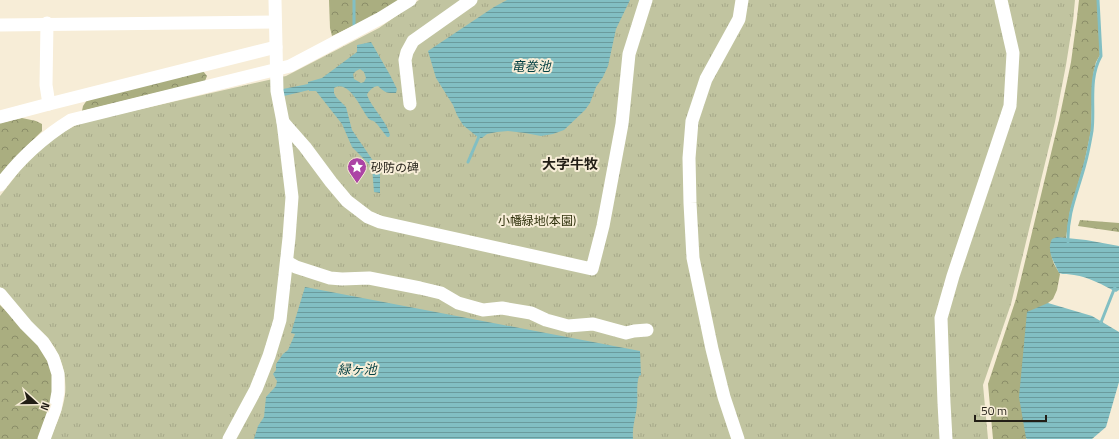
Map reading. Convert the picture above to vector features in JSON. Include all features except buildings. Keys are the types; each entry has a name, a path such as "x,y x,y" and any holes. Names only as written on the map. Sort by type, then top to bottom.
{"street":[{"path":"229,439 256,389 269,356 280,320 287,262 292,197 283,122 277,91 275,0"},
{"path":"0,186 13,168 37,144 53,131 71,120 290,66 374,22 410,0"},
{"path":"410,104 405,60 407,52 413,41 471,0"},
{"path":"283,122 305,147 347,201 368,217 380,222 592,269 603,226 622,124 629,54 646,0"},
{"path":"738,439 724,397 712,349 693,258 689,158 692,121 703,86 739,18 742,0"},
{"path":"946,439 941,318 953,276 1010,106 1013,53 1001,0"},
{"path":"0,25 275,22"},
{"path":"47,24 46,85 50,104"},
{"path":"0,117 276,47"},
{"path":"287,262 296,268 330,278 369,278 441,293 458,303 483,310 502,308 531,313 546,320 568,326 593,324 626,333 647,330"},
{"path":"0,294 26,325 43,342 53,358 58,374 58,392 55,408 44,439"}],"green space":[{"path":"329,0 399,0 372,17 332,36 330,28"},
{"name":"小幡緑地(本園)","path":"419,0 1075,0 1066,65 1055,122 1011,304 983,385 988,439 50,439 61,412 65,395 65,379 62,364 56,349 46,336 30,321 0,287 0,196 25,164 54,137 80,123 286,76 379,28"},
{"path":"1079,0 1097,0 1100,55 1096,62 1093,75 1091,131 1084,164 1070,211 1066,238 1057,237 1051,254 1054,264 1060,274 1057,290 1053,299 1048,303 1027,439 993,439 988,384 1016,299 1059,120 1071,62"},
{"path":"203,71 207,76 205,81 82,111 87,100"},
{"path":"22,118 42,124 42,131 18,155 0,177 0,123"},
{"path":"1080,220 1119,223 1119,232 1078,226"},
{"path":"0,305 38,343 52,369 53,396 38,439 0,439"}],"water":[{"name":"竜巻池","path":"507,0 630,0 616,29 608,66 596,87 590,103 585,110 564,130 541,136 508,131 497,132 487,134 482,138 479,138 463,125 453,105 436,78 428,51"},
{"path":"371,42 397,89 396,93 388,93 376,86 370,90 367,95 388,130 390,135 387,137 375,122 369,119 350,91 340,86 334,88 336,97 346,107 352,130 380,171 380,193 374,192 372,167 352,147 342,124 316,91 309,90 284,96 283,89 308,84 308,82 322,78 357,52 357,45","holes":["360,69 364,72 366,78 364,82 361,83 354,79 353,74 356,71"]},
{"path":"1057,237 1119,246 1119,290 1116,292 1085,278 1059,273 1050,252 1050,243 1052,239"},
{"name":"緑ヶ池","path":"305,287 640,351 641,375 639,376 638,383 633,439 254,439 258,426 264,417 266,397 276,386 277,381 273,374 276,370 276,364 288,350 295,334 291,333"},
{"path":"1048,303 1092,316 1119,332 1119,382 1106,427 1092,439 1026,438 1019,397 1027,312"}],"waterway":[{"path":"354,0 354,25"},
{"path":"1068,242 1069,221 1086,160 1092,131 1093,83 1097,65 1101,56 1098,0"},
{"path":"468,162 480,134"},
{"path":"1100,325 1115,287"}],"place":[{"name":"砂防の碑","path":"357,184"}],"district":[{"name":"大字牛牧","path":"570,163"}]}
